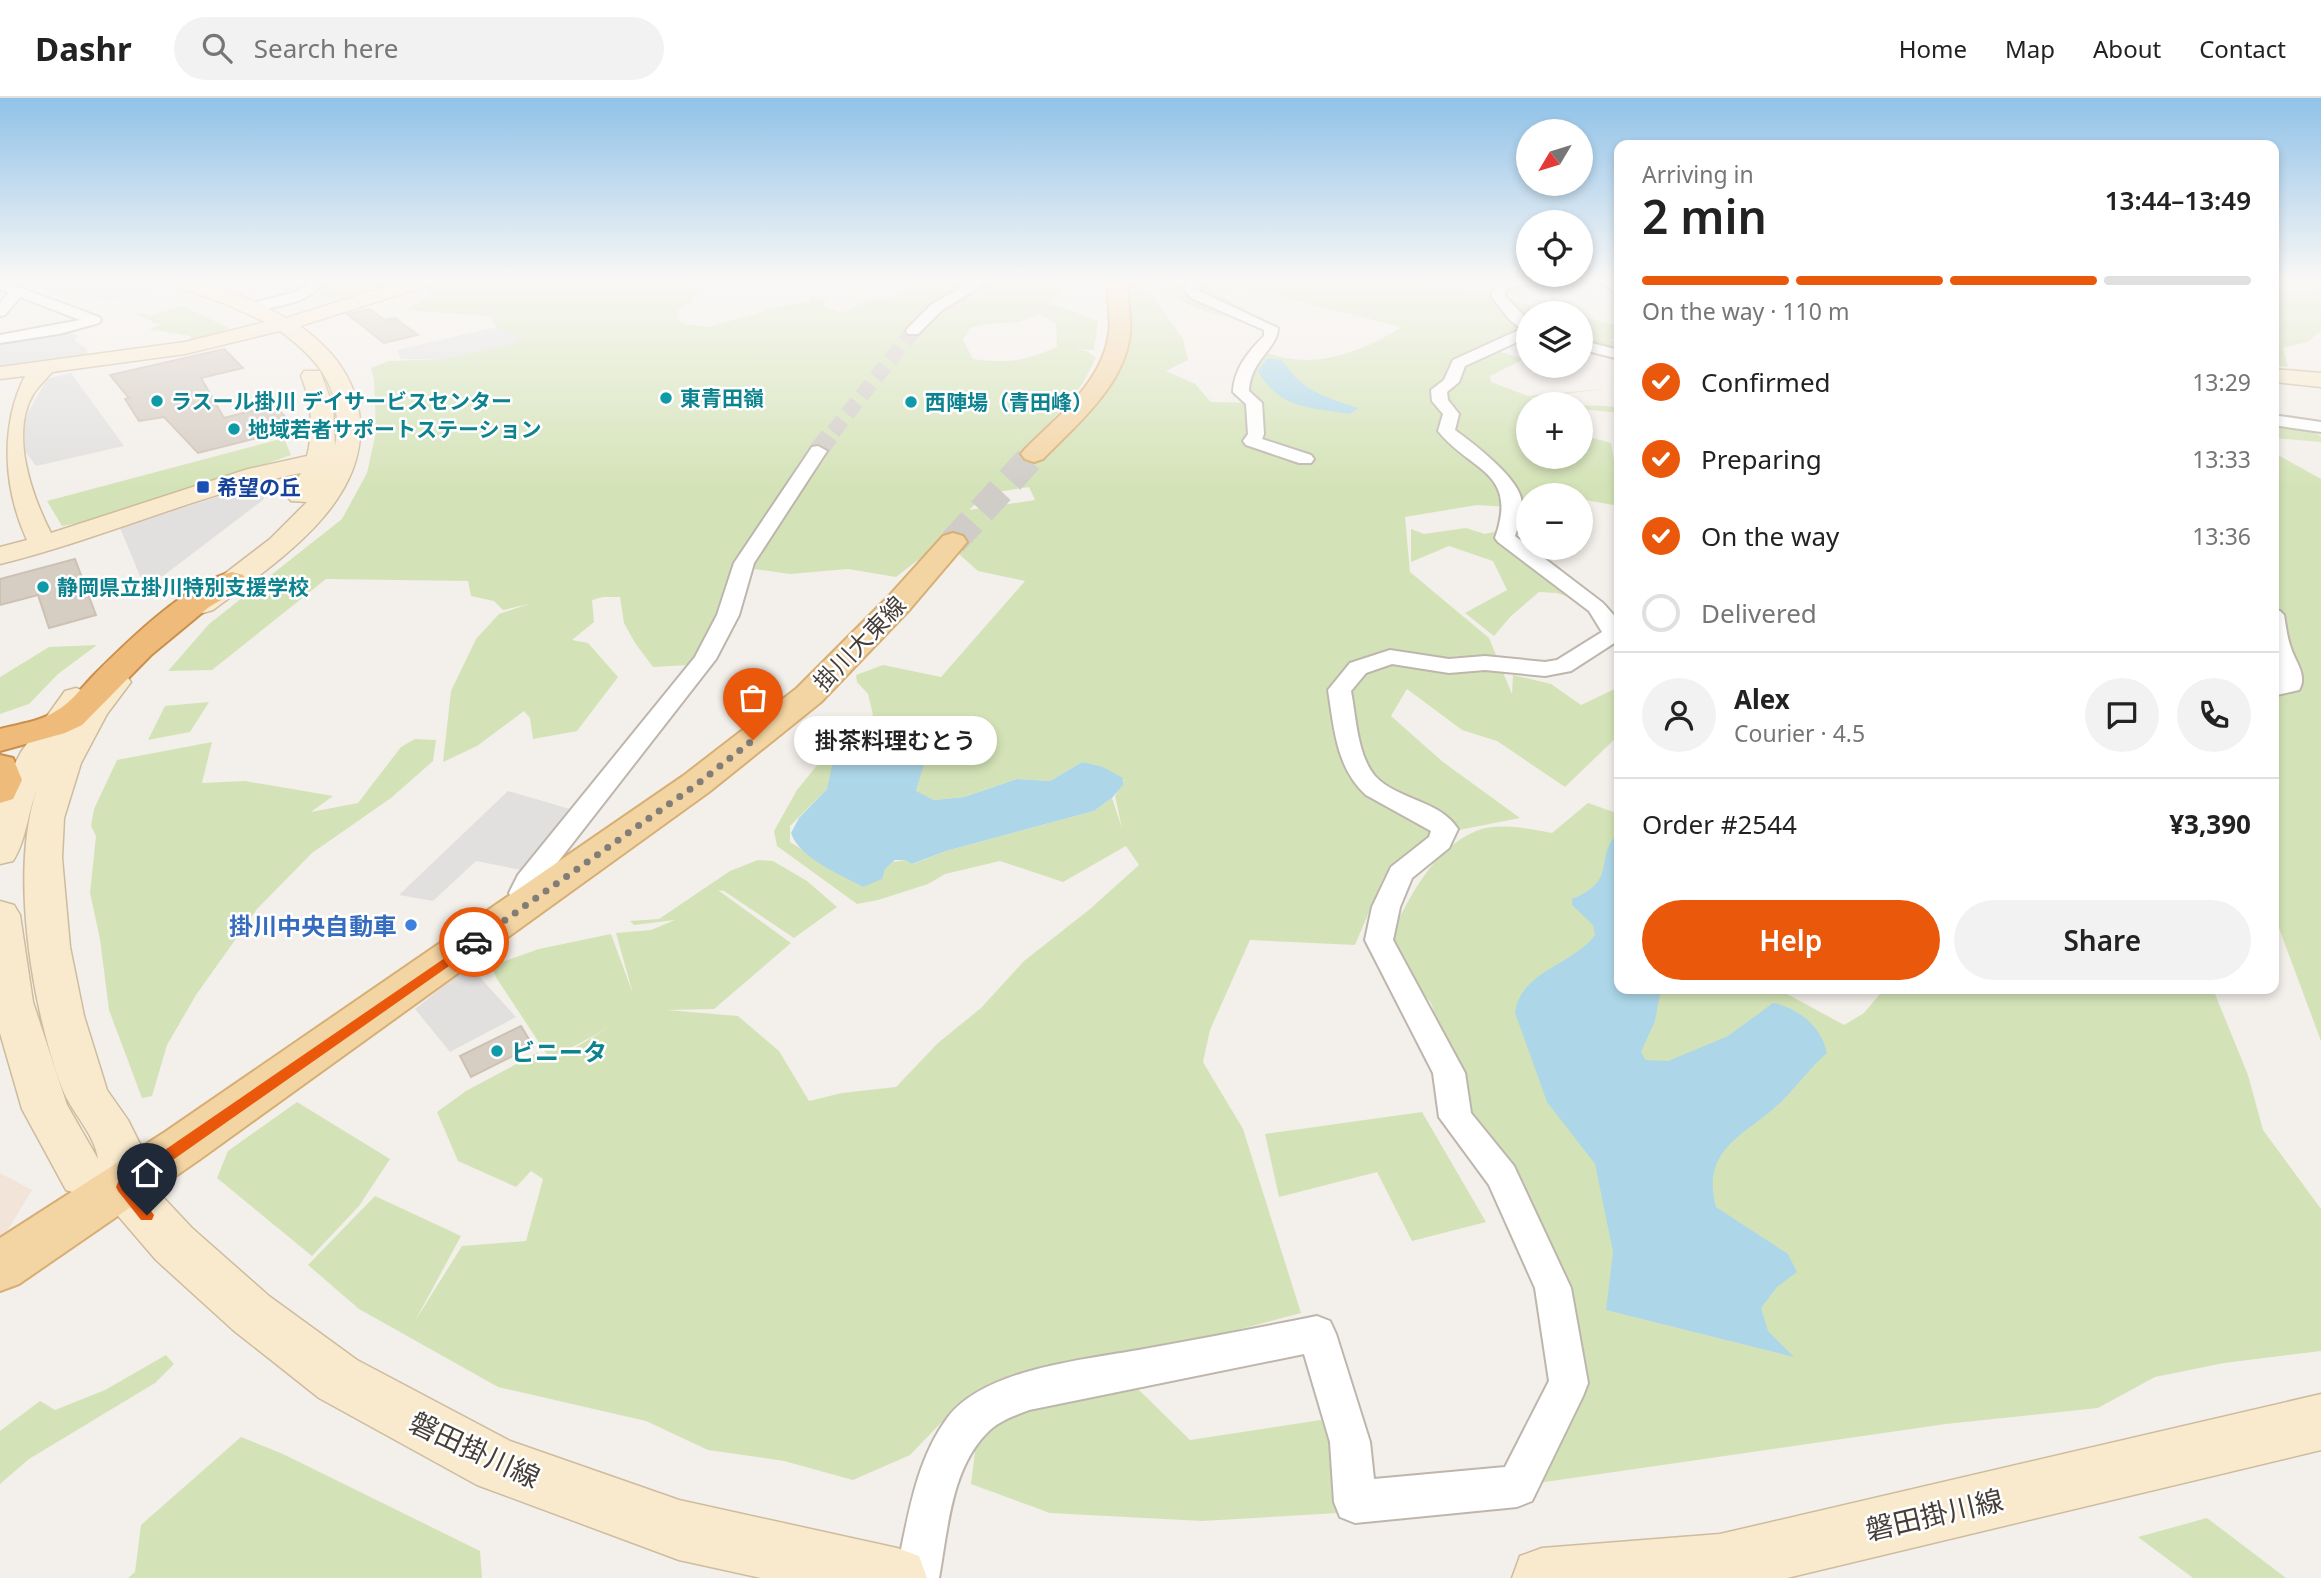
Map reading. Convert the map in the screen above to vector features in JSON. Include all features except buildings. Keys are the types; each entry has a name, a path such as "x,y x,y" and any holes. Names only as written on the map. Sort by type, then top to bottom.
{"highway":[{"path":"63,735 81,709 140,648 198,601 232,581"},
{"path":"0,723 42,708 91,679"},
{"path":"0,731 63,735"},
{"path":"0,740 63,735"},
{"path":"0,766 4,780 0,791"}],"main road":[{"path":"1034,454 1084,401 1114,359 1116,348"},
{"name":"掛川大東線","path":"0,1267 123,1187 452,959 696,785 809,695 899,603 953,542"}],"street":[{"path":"0,373 181,348"},
{"path":"232,581 300,526 320,504 330,465 325,410 319,391 292,348"},
{"path":"0,915 12,1002 45,1109 83,1176 123,1187 121,1151 86,1094 64,1023 49,954 44,833 55,788 63,735 91,679 139,634 268,532 302,492 330,465 349,434 345,397 332,368 315,348"},
{"path":"1259,348 1241,386 1241,393 1254,403 1256,434 1252,441 1306,458"},
{"path":"917,1578 935,1496 961,1434 989,1407 1029,1391 1317,1334 1350,1442 1355,1502 1517,1486 1569,1383 1553,1288 1502,1175 1455,1117 1449,1073 1379,940 1385,907 1401,873 1440,842 1445,829 1429,815 1373,788 1354,762 1339,690 1358,668 1390,657 1450,666 1485,663 1545,669 1563,666 1613,634 1610,624 1595,607 1505,538 1512,517 1512,496 1485,461 1446,431 1451,414 1440,401 1439,390 1451,382 1458,363 1489,348"},
{"path":"1594,348 1614,354"},
{"path":"43,544 9,474 5,451 8,431 21,396 45,367"},
{"path":"2279,376 2321,380"},
{"path":"2279,421 2321,427"},
{"path":"530,901 523,893 528,882 705,659 728,615 744,563 818,451"},
{"path":"0,556 264,472 330,465"},
{"path":"2279,643 2290,671 2291,685 2279,688"},
{"path":"0,852 8,812 26,772 63,735"},
{"name":"磐田掛川線","path":"123,1187 174,1244 251,1313 338,1379 497,1465 679,1530 897,1578"},
{"name":"磐田掛川線","path":"1542,1578 1720,1564 2321,1422"}],"shaded area":[{"path":"0,348 87,349 88,356 0,366"},
{"path":"494,348 445,359 401,359 397,350"},
{"path":"71,373 124,446 36,466 17,440 47,379"},
{"path":"272,479 263,500 163,576 143,583 120,528"},
{"path":"508,791 577,811 531,872 476,861 433,901 399,895"},
{"path":"465,969 477,974 516,1017 450,1052 415,1009"},
{"path":"0,1173 32,1190 7,1231 0,1236"}],"green space":[{"path":"479,348 967,348 973,359 1007,361 1054,348 1094,348 1073,349 1087,351 1096,358 1083,383 1025,452 1092,401 1112,348 1185,348 1188,360 1166,371 1195,384 1211,402 1253,403 1241,392 1265,348 1269,348 1268,353 1303,360 1338,356 1362,348 1502,348 1498,351 1516,357 1516,363 1490,376 1491,382 1517,392 1516,469 1593,469 1593,438 1611,443 1614,461 1614,505 1593,501 1593,483 1516,483 1516,502 1496,488 1509,507 1477,505 1405,517 1410,572 1489,638 1512,694 1513,675 1551,684 1581,705 1614,689 1614,740 1565,787 1497,741 1462,730 1407,689 1391,716 1443,762 1520,818 1428,836 1383,879 1355,945 1250,940 1210,1030 1203,1062 1243,1129 1301,1313 959,1404 910,1455 853,1480 784,1461 708,1450 646,1421 498,1387 359,1309 308,1265 375,1196 461,1236 415,1321 462,1246 526,1241 543,1179 531,1171 516,1187 458,1161 437,1112 466,1091 537,1053 551,1062 608,1028 550,1059 491,966 539,949 611,934 633,994 616,933 651,930 675,920 634,925 630,921 659,919 730,871 758,860 773,861 807,881 837,907 794,938 724,891 718,890 791,943 714,1009 667,1010 738,1016 779,1051 809,1101 842,1093 896,1087 938,1043 981,1008 1024,961 1090,909 1139,865 1126,846 1063,882 1000,861 945,874 928,884 857,904 777,846 774,831 797,790 836,742 873,715 868,694 857,682 856,675 883,665 941,677 1025,581 978,571 959,554 961,543 931,550 896,577 848,569 790,574 754,569 689,665 653,667 624,623 620,597 592,600 594,622 572,640 588,643 618,677 577,731 533,739 530,718 524,711 477,746 443,762 451,691 476,639 499,614 529,604 503,610 494,601 471,596 468,581 326,579 212,670 168,671 209,624 342,519 367,473 376,432 374,379 371,368 389,361 445,359","holes":["1029,487 1035,500 969,510 986,494","895,722 928,735 916,792 934,800 964,797 1017,779 1050,781 1082,762 1124,780 1115,796 1122,828 1112,798 1094,811 946,851 913,864 905,860 893,862 863,887 790,842 790,826 827,789 854,744 890,728"]},
{"path":"1593,348 1593,348 1614,348 1614,354"},
{"path":"2279,348 2283,348 2288,367 2279,366"},
{"path":"1593,406 1614,407 1614,412 1593,410"},
{"path":"2279,424 2307,429 2321,436 2321,442 2279,438"},
{"path":"284,438 291,455 116,516 62,526 47,501"},
{"path":"2279,456 2321,479 2321,1041 2279,928 2279,687 2289,686 2279,638"},
{"path":"1466,528 1485,534 1498,531 1516,546 1516,560 1533,560 1583,602 1557,593 1539,592 1511,616 1494,636 1465,613 1507,590 1493,561 1449,546 1411,562 1411,529 1424,534"},
{"path":"97,645 58,674 29,704 0,714 0,677 49,647"},
{"path":"209,702 190,732 148,740 165,706"},
{"path":"415,739 436,740 433,761 391,798 312,853 257,909 196,995 167,1045 152,1096 142,1098 109,1010 100,939 90,893 96,836 91,826 94,809 117,760 212,742 202,783 245,781 333,796 311,812 358,803 401,747"},
{"path":"1588,803 1614,812 1614,994 1787,994 1844,1025 1864,1013 1880,994 2215,994 2248,1075 2263,1130 2321,1209 2321,1351 2224,1363 2155,1377 2098,1408 1946,1424 1517,1486 1581,1381 1471,1119 1431,1003 1398,963 1391,935 1424,875 1447,849 1461,839 1476,831 1494,827 1552,833"},
{"path":"297,1102 390,1159 359,1206 312,1256 217,1178 228,1151"},
{"path":"1422,1112 1486,1222 1412,1241 1377,1172 1279,1197 1265,1134"},
{"path":"166,1355 174,1364 155,1383 29,1459 0,1484 0,1431 40,1401 55,1410 105,1390"},
{"path":"1137,1388 1190,1440 1327,1419 1338,1444 1338,1513 1202,1521 1050,1513 971,1484 976,1444 1010,1416 1100,1389"},
{"path":"241,1437 283,1454 480,1551 482,1578 128,1578 135,1572 141,1525"},
{"path":"2207,1518 2286,1578 2193,1578 2138,1537"}],"water":[{"path":"1267,359 1279,360 1285,364 1297,379 1318,393 1358,408 1350,414 1309,408 1286,400 1266,384 1258,371"},
{"path":"896,723 928,735 931,741 916,791 934,800 964,797 1017,779 1050,781 1082,762 1103,767 1123,778 1123,785 1112,798 1094,811 946,851 912,864 905,860 895,860 885,869 882,879 863,887 812,858 803,851 791,833 799,818 827,789 833,761 854,744"},
{"path":"1614,838 1614,994 1660,994 1655,1021 1641,1052 1646,1060 1668,1061 1728,1036 1773,1003 1808,1020 1824,1043 1827,1053 1782,1101 1730,1144 1715,1170 1713,1187 1716,1207 1788,1254 1797,1272 1777,1287 1761,1308 1768,1331 1794,1357 1606,1310 1613,1252 1595,1164 1547,1102 1515,1013 1519,999 1527,987 1574,954 1595,935 1593,925 1572,905 1572,899 1596,884"}],"tunnel":[{"path":"833,432 899,348"},
{"path":"818,451 834,430"},
{"path":"953,542 1034,454"}],"way so far":[{"path":"474,942 696,785 753,740"}],"place":[{"name":"東青田嶺","path":"666,398"},
{"name":"ラスール掛川 デイサービスセンター","path":"157,401"},
{"name":"西陣場（青田峰）","path":"911,402"},
{"name":"地域若者サポートステーション","path":"234,429"},
{"name":"希望の丘","path":"203,487"},
{"name":"静岡県立掛川特別支援学校","path":"43,587"},
{"name":"掛茶料理むとう","path":"753,740"},
{"name":"掛川中央自動車","path":"411,925"},
{"name":"ビニータ","path":"497,1051"}],"route":[{"path":"147,1215 123,1187 474,942"}]}
